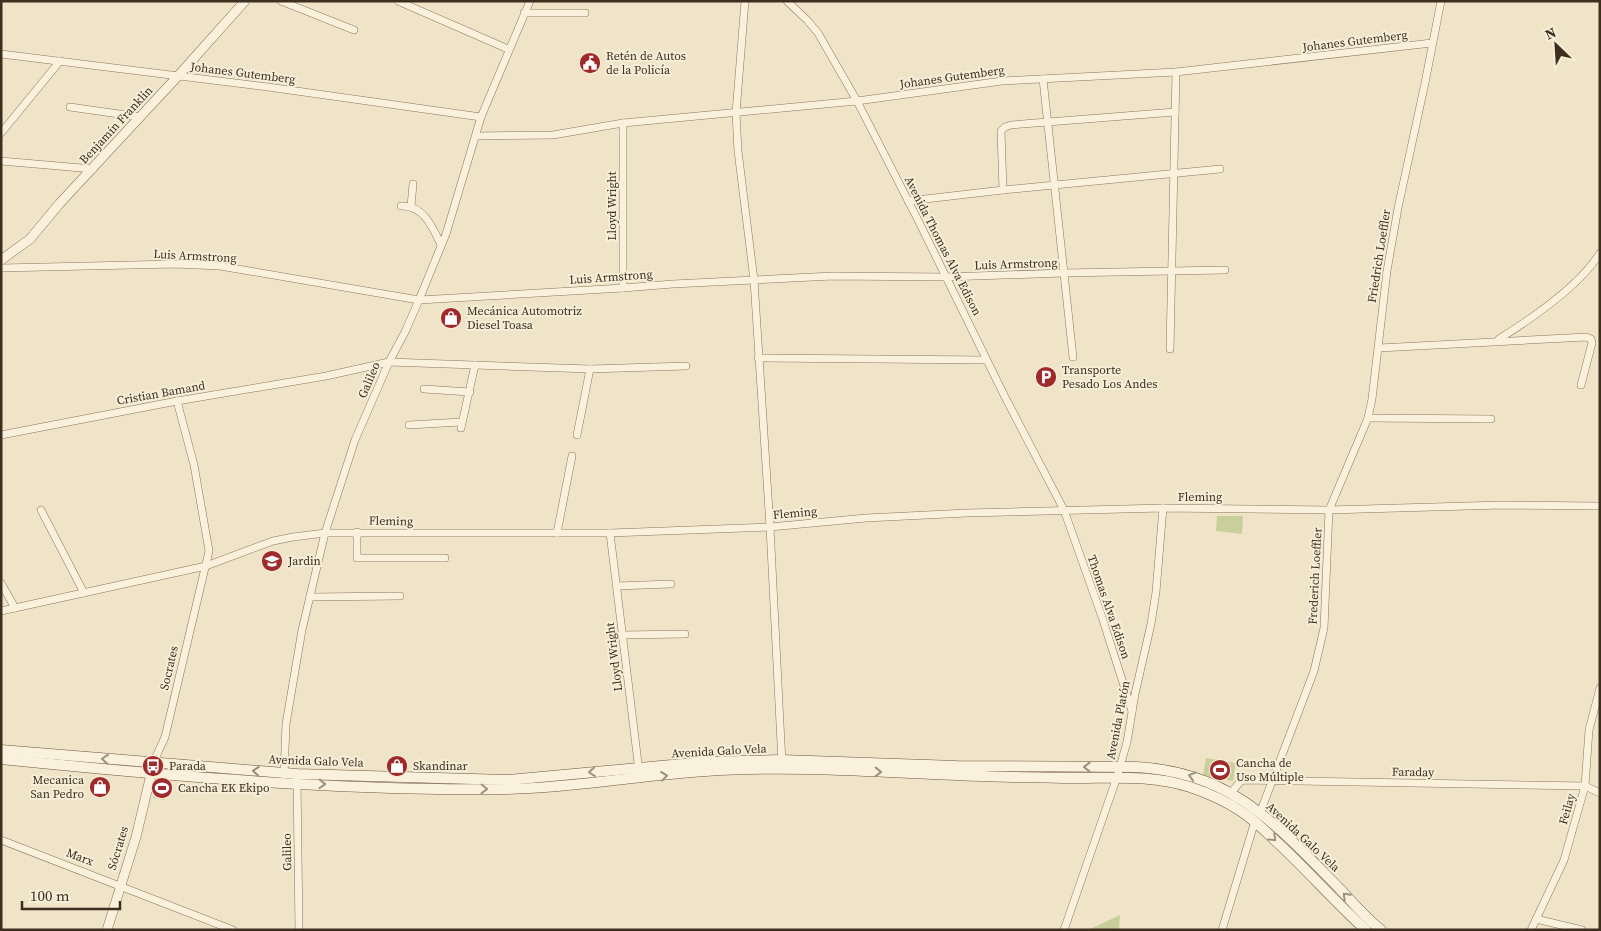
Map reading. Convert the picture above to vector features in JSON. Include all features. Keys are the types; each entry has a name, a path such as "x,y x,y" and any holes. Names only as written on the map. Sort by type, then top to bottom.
{"main road":[{"name":"Avenida Galo Vela","path":"1,750 152,768"},
{"name":"Avenida Galo Vela","path":"1,759 152,768 400,787 508,784 577,785 704,762 956,771 1119,772 1150,768 1179,772 1212,782 1231,793 1258,817 1360,928"},
{"name":"Avenida Galo Vela","path":"1119,772 1190,787 1258,817 1280,830 1381,930"},
{"name":"Avenida Galo Vela","path":"296,779 400,776 508,784"},
{"path":"400,776 400,787"}],"street":[{"name":"Benjamín Franklin","path":"1,260 30,239 60,203 140,118 245,1"},
{"path":"280,1 354,30"},
{"path":"398,1 508,49"},
{"name":"Galileo","path":"284,778 286,724 302,630 325,533 355,440 389,362 405,332 441,245 481,117 508,49 530,1"},
{"path":"745,1 736,113 738,151 754,280 770,527 782,764"},
{"name":"Avenida Thomas Alva Edison","path":"787,1 818,33 857,102 986,360 1064,510"},
{"name":"Friedrich Loeffler","path":"1329,510 1368,418 1372,400 1387,271 1440,1"},
{"path":"524,13 585,13"},
{"name":"Johanes Gutemberg","path":"476,136 554,135 623,123 857,102 1002,81 1176,72 1432,43"},
{"name":"Johanes Gutemberg","path":"1,54 268,87 481,117"},
{"path":"1,133 60,62"},
{"path":"1170,349 1176,72"},
{"path":"1044,79 1073,357"},
{"path":"70,107 140,118"},
{"path":"1003,190 1001,131 1005,127 1175,112"},
{"name":"Lloyd Wright","path":"623,123 623,288"},
{"path":"1,161 93,169"},
{"path":"908,201 1003,190 1220,170"},
{"path":"411,206 413,184"},
{"path":"401,206 411,206 420,211 430,222 441,245"},
{"path":"1496,341 1536,314 1569,288 1592,265 1600,253"},
{"name":"Luis Armstrong","path":"1,268 175,264 220,266 419,300 833,276 946,277 1225,270"},
{"path":"1592,265 1600,265"},
{"path":"1379,348 1589,337 1592,343 1581,385"},
{"path":"758,358 986,360"},
{"name":"Cristian Bamand","path":"1,436 177,401 326,376 389,362 590,369 686,366"},
{"path":"409,425 461,426 475,365"},
{"path":"577,435 590,369"},
{"path":"424,389 470,392"},
{"name":"Socrates","path":"152,768 165,737 209,552 194,464 177,401"},
{"path":"1368,418 1490,418"},
{"path":"557,533 572,456"},
{"name":"Fleming","path":"1,610 206,566 273,541 325,533 610,533 770,527 866,518 1064,510 1163,508 1329,510 1502,505 1600,506"},
{"name":"Avenida Platón","path":"1064,930 1119,772 1127,742 1156,592 1163,508"},
{"path":"41,510 84,593"},
{"name":"Thomas Alva Edison","path":"1064,510 1102,617 1132,711"},
{"name":"Frederich Loeffler","path":"1222,930 1258,817 1314,671 1324,628 1329,510"},
{"path":"357,532 357,558 445,558"},
{"name":"Lloyd Wright","path":"610,533 639,773"},
{"path":"1,583 15,608"},
{"path":"617,586 671,584"},
{"path":"310,597 400,596"},
{"path":"623,635 685,634"},
{"name":"Feilay","path":"1532,930 1564,860 1585,786 1589,730 1600,688"},
{"name":"Sócrates","path":"107,930 136,837 152,768"},
{"name":"Galileo","path":"296,779 299,930"},
{"name":"Faraday","path":"1231,793 1243,780 1585,786 1600,793"},
{"name":"Marx","path":"1,840 233,930"},
{"path":"1360,928 1362,912"},
{"path":"1536,919 1582,930"}],"green space":[{"path":"1217,516 1243,516 1242,534 1216,531"},
{"name":"Cancha de Uso Múltiple","path":"1206,758 1236,763 1233,781 1203,776"},
{"name":"Cancha EK Ekipo","path":"158,776 171,779 165,800 153,798"},
{"path":"1120,915 1119,930 1088,930"}],"place":[{"name":"Retén de Autos de la Policía","path":"590,63"},
{"name":"Mecánica Automotriz Diesel Toasa","path":"451,318"},
{"name":"Transporte Pesado Los Andes","path":"1046,377"},
{"name":"Jardin","path":"272,561"},
{"name":"Parada","path":"153,766"},
{"name":"Skandinar","path":"397,766"},
{"name":"Cancha de Uso Múltiple","path":"1220,770"},
{"name":"Mecanica San Pedro","path":"100,787"},
{"name":"Cancha EK Ekipo","path":"162,788"}]}
